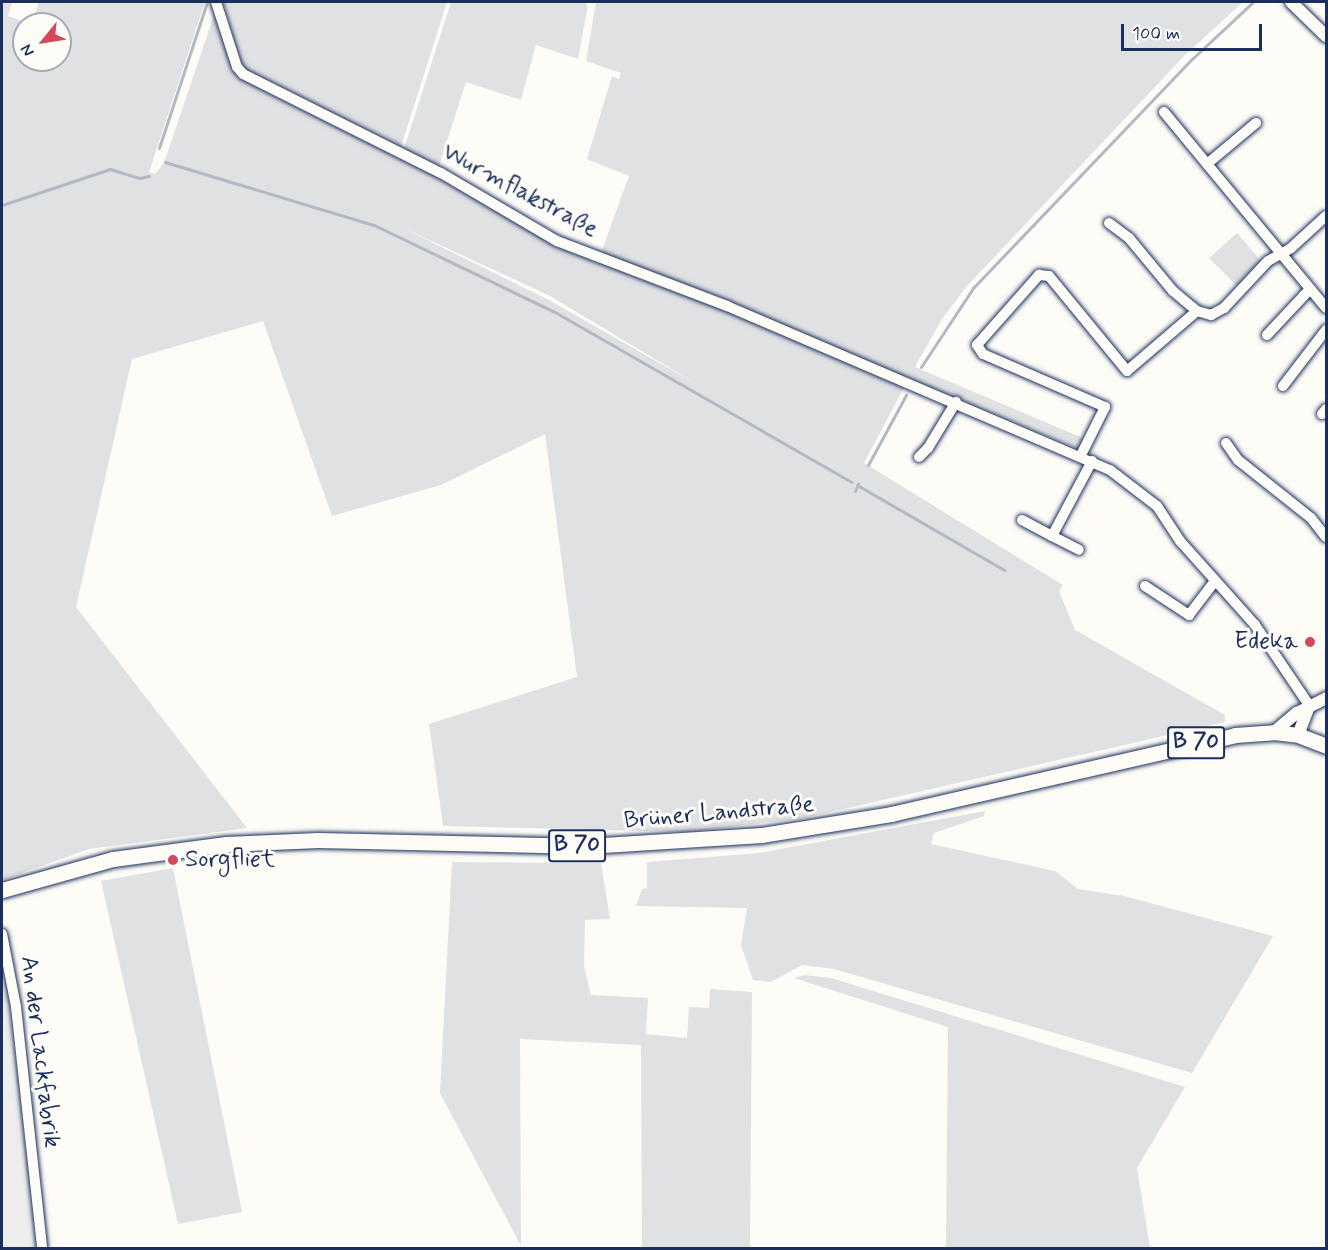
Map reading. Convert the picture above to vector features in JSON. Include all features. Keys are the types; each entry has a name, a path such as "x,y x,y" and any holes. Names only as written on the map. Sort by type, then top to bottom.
{"main road":[{"name":"Brüner Landstraße","path":"2,890 113,859 226,844 318,840 598,846 762,835 891,814 1148,752 1274,732 1298,735 1326,746"}],"street":[{"name":"Wurmflakstraße","path":"216,2 237,67 243,74 441,172 557,241 728,306 1081,455 1148,495 1180,541 1255,624 1310,705"},
{"path":"1291,2 1326,36"},
{"path":"1164,112 1326,308"},
{"path":"1207,164 1256,123"},
{"path":"1109,223 1129,238 1173,291 1197,311 1210,315 1224,308 1268,261 1282,254 1326,216"},
{"path":"1081,455 1105,407 983,354 977,345 1039,275 1049,276 1127,371 1197,311"},
{"path":"1267,335 1310,289"},
{"path":"1283,386 1326,330"},
{"path":"919,457 928,448 956,402"},
{"path":"1226,443 1238,460 1311,518 1326,537"},
{"path":"1052,536 1092,461"},
{"path":"1022,520 1079,550"},
{"path":"1145,586 1189,615 1215,581"},
{"path":"1274,732 1310,705 1326,698"},
{"path":"1298,735 1310,705"},
{"name":"An der Lackfabrik","path":"2,934 16,1007 42,1248"}],"shaded area":[{"path":"2,2 12,2 8,16 12,17 12,72 72,72 72,12 36,12 39,2 205,2 149,172 155,174 164,163 214,15 235,74 448,181 571,253 645,280 601,253 629,176 587,159 612,76 619,79 621,73 586,61 596,2 1243,2 1185,55 967,286 942,319 915,367 1085,439 1078,449 909,378 864,463 1063,585 1059,591 1075,630 1225,715 1225,722 804,818 689,832 443,826 429,724 577,677 545,434 441,485 332,516 263,321 132,359 76,607 247,828 89,849 2,880","holes":["401,227 550,296 698,385 549,300"]},
{"path":"223,2 447,2 401,147 243,68"},
{"path":"451,2 587,2 587,10 578,59 536,45 521,100 466,82 439,166 404,149"},
{"path":"1237,233 1261,261 1237,286 1209,258"},
{"path":"985,811 984,816 934,833 931,844 1055,871 1078,889 1124,896 1273,936 1192,1073 834,969 802,965 771,982 753,980 741,945 747,908 636,906 642,889 647,888 647,862 759,853"},
{"path":"452,862 601,863 610,919 585,920 584,966 591,995 648,998 646,1034 687,1038 689,1007 709,1008 710,989 752,992 750,1248 642,1248 641,1045 520,1039 521,1246 440,1093"},
{"path":"173,868 242,1212 178,1224 101,881"},
{"path":"2,955 6,976 37,1248 2,1248"},
{"path":"805,975 831,978 1185,1087 1137,1168 1150,1248 946,1248 948,1027 794,978"}],"waterway":[{"path":"159,148 207,2"},
{"path":"921,367 973,288 1192,59 1253,2"},
{"path":"165,162 374,225 553,311 851,482"},
{"path":"2,205 110,169 140,178 149,176"},
{"path":"868,465 906,395"},
{"path":"855,491 858,484"},
{"path":"857,485 1004,570"}],"place":[{"name":"Edeka","path":"1310,642"},
{"name":"Sorgfliet","path":"173,860"}]}
